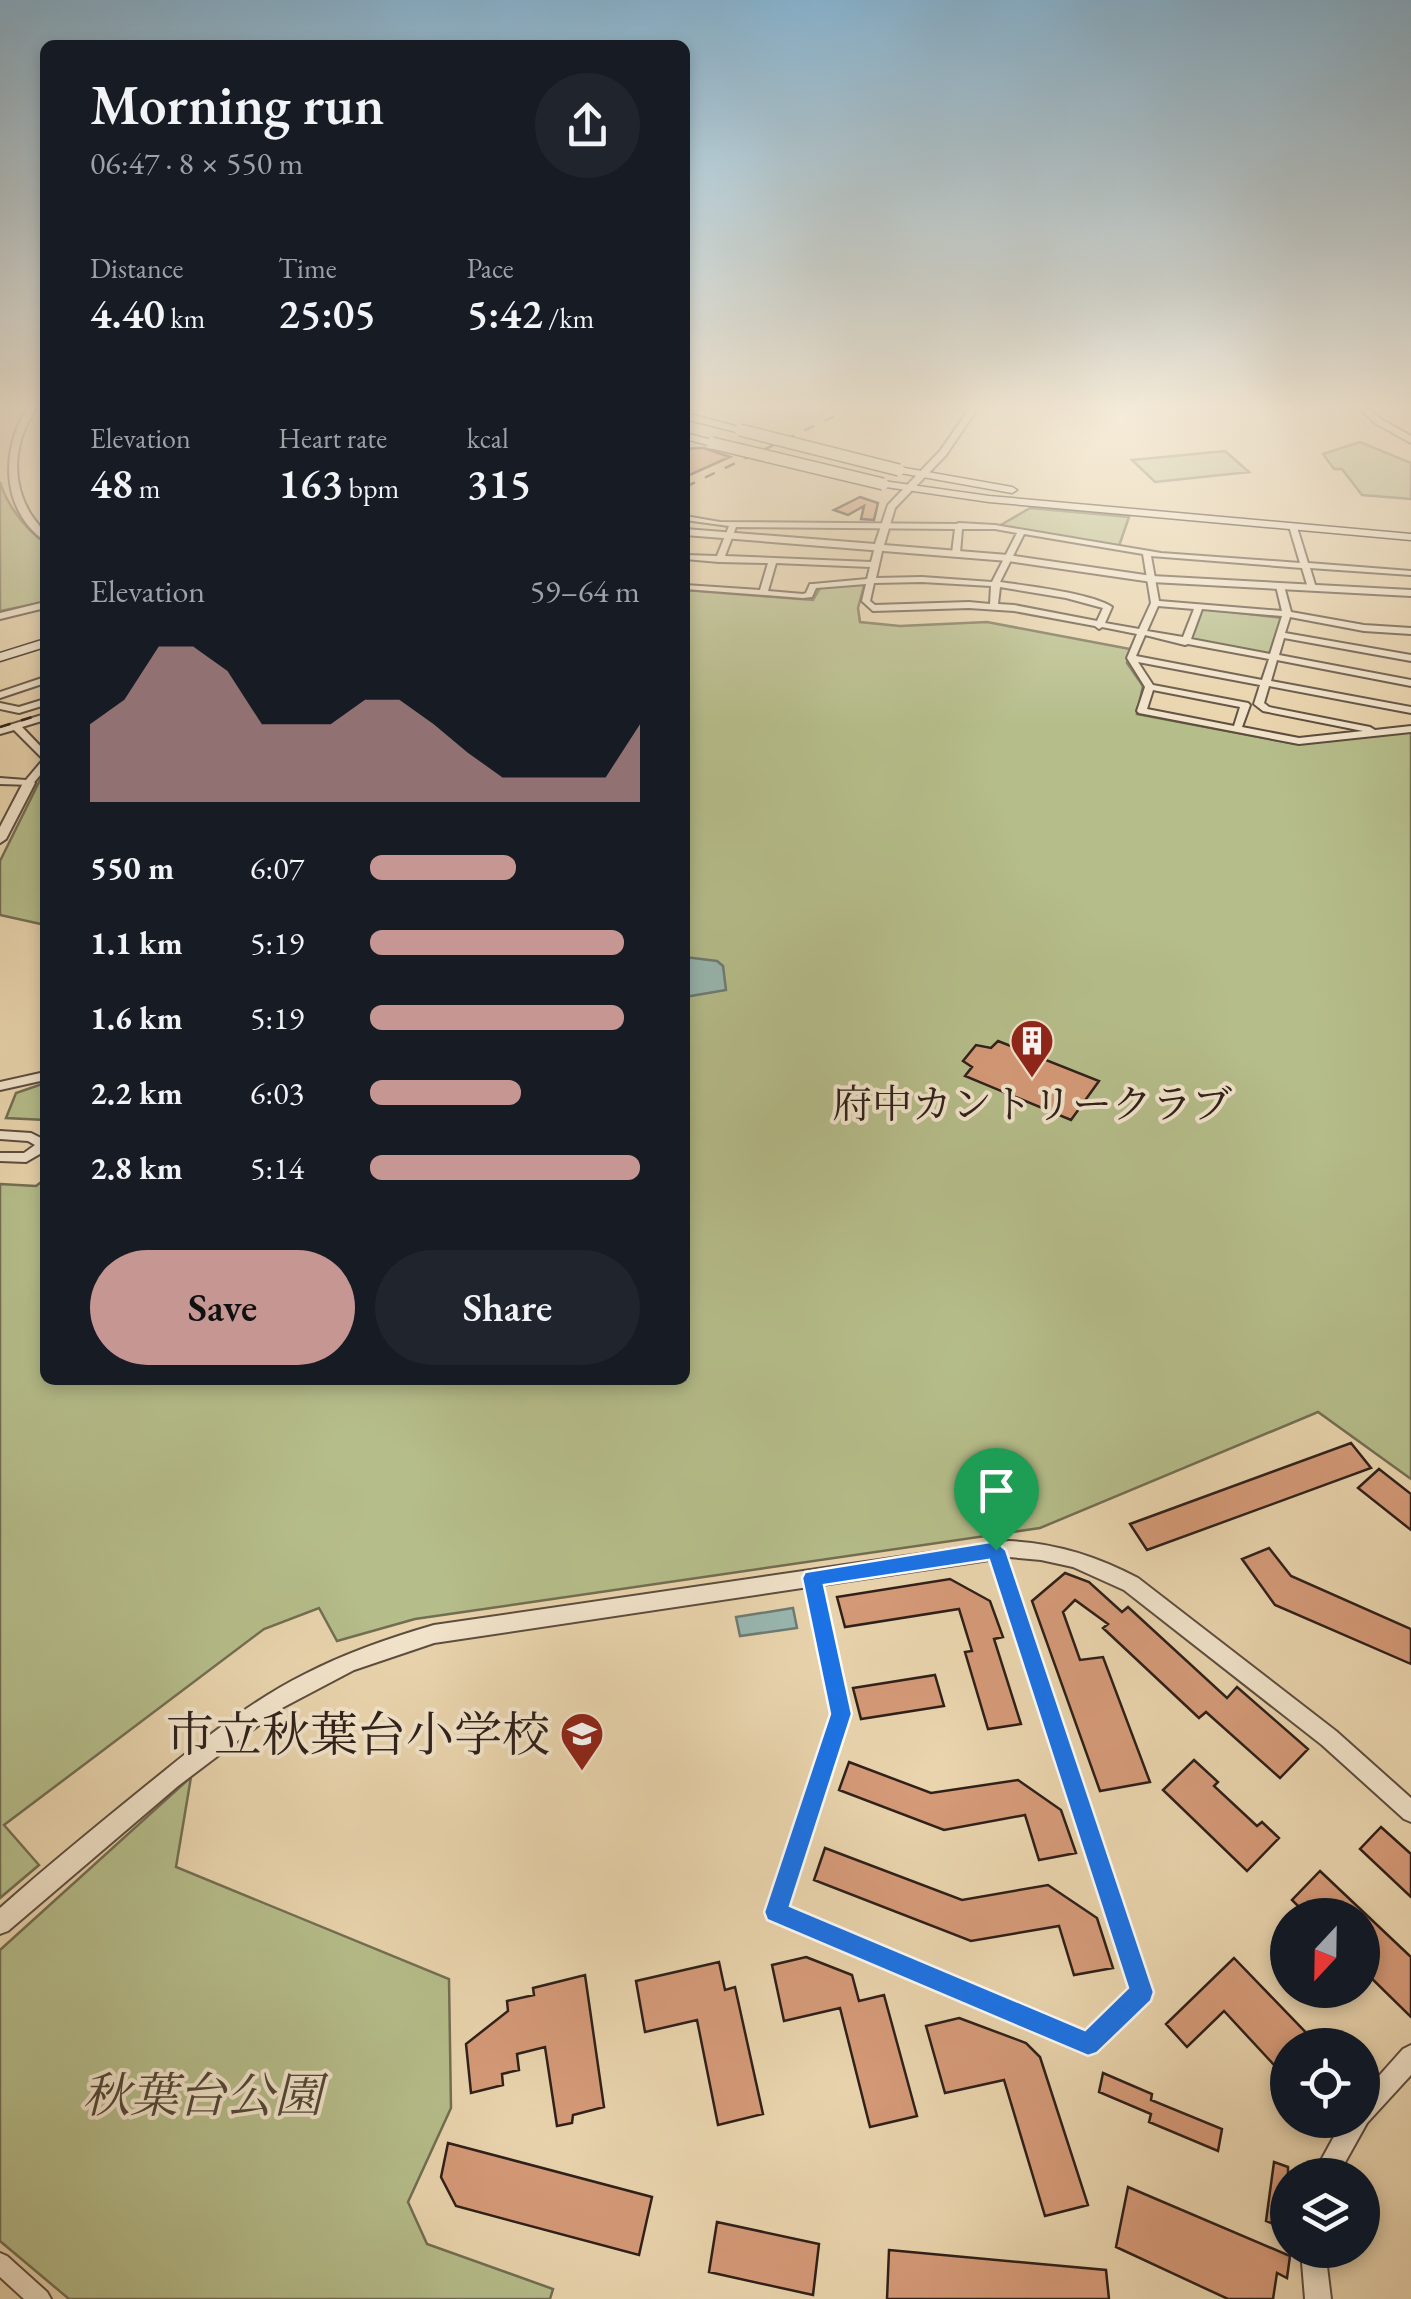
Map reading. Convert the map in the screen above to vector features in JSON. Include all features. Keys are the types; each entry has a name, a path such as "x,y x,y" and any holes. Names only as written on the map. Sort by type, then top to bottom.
{"main road":[{"path":"1134,512 1411,536"},
{"path":"1234,512 1411,528"},
{"path":"0,654 40,642"}],"street":[{"path":"889,512 866,601 873,608 994,606 1411,682"},
{"path":"690,519 731,530 1008,558 1152,579 1411,593"},
{"path":"956,554 959,525"},
{"path":"690,532 994,526 1020,534 1147,553 1411,573"},
{"path":"1293,526 1312,588"},
{"path":"719,560 731,530"},
{"path":"994,606 996,582 1020,534"},
{"path":"1131,658 1156,603 1147,553"},
{"path":"690,557 772,562 828,560 875,565"},
{"path":"763,593 772,562"},
{"path":"690,587 803,596 809,595 813,586 870,579 996,582 1102,604 1108,607 1099,626"},
{"path":"1280,586 1288,614 1258,704 1266,709 1383,732"},
{"path":"1156,603 1288,614 1364,628 1411,631"},
{"path":"1185,642 1199,606"},
{"path":"0,616 40,607"},
{"path":"32,609 40,615"},
{"path":"1280,635 1411,658"},
{"path":"1131,658 1411,710"},
{"path":"1131,658 1150,687 1246,705 1238,730"},
{"path":"0,695 40,682"},
{"path":"1150,687 1142,711 1299,741 1411,729"},
{"path":"0,706 19,710 40,704"},
{"path":"0,731 40,719"},
{"path":"16,726 40,753"},
{"path":"0,839 6,814 40,766"},
{"path":"0,782 28,783"},
{"path":"0,1086 40,1077"},
{"path":"0,1135 31,1137 40,1142"},
{"path":"0,1157 26,1158 40,1147"},
{"path":"812,1578 841,1714 776,1912 1088,2044 1142,1992 996,1550"},
{"path":"0,1923 236,1726 294,1687 352,1659 434,1634 996,1550 1058,1554 1131,1584 1330,1738 1411,1812"},
{"path":"1380,2092 1411,2057"},
{"path":"0,2263 40,2299"},
{"path":"1315,2268 1318,2299"}],"green space":[{"path":"0,512 16,512 40,539 40,603 0,611"},
{"path":"1023,512 1129,517 1119,546 999,526"},
{"name":"府中カントリークラブ","path":"864,586 858,608 860,622 900,626 987,622 1130,649 1127,663 1143,686 1137,714 1296,744 1411,732 1411,1479 1318,1412 1040,1528 415,1619 337,1641 319,1608 264,1629 4,1825 39,1865 0,1898 0,1184 40,1183 40,1385 690,1385 690,590 813,600 820,588"},
{"path":"1202,610 1283,618 1270,655 1190,641"},
{"path":"40,780 40,924 0,915 0,861"},
{"path":"40,1085 40,1120 6,1118 16,1093"},
{"name":"秋葉台公園","path":"191,1777 176,1867 449,1979 451,2108 408,2202 427,2244 553,2289 550,2299 69,2299 0,2241 0,1950"}],"water":[{"path":"690,958 717,961 723,966 726,990 690,996"},
{"path":"793,1608 797,1628 740,1636 736,1617"}],"building":[{"path":"863,512 876,512 874,520 861,519"},
{"name":"府中カントリークラブ","path":"998,1041 1099,1081 1071,1120 965,1076 972,1067 963,1061 976,1045 991,1048"},
{"path":"1351,1443 1371,1468 1147,1550 1130,1524"},
{"path":"1379,1469 1411,1494 1411,1530 1358,1488"},
{"path":"1269,1548 1291,1576 1411,1629 1411,1664 1275,1605 1242,1559"},
{"path":"1065,1573 1089,1582 1122,1612 1128,1607 1227,1698 1237,1687 1308,1749 1280,1778 1206,1712 1199,1718 1103,1628 1108,1624 1075,1600 1063,1612 1080,1660 1103,1657 1150,1782 1100,1791 1032,1601"},
{"path":"950,1579 990,1601 1003,1637 994,1639 1021,1724 988,1729 965,1652 972,1651 959,1609 845,1627 837,1597"},
{"path":"935,1675 944,1706 861,1719 853,1688"},
{"path":"1194,1760 1218,1782 1214,1786 1257,1826 1262,1822 1279,1838 1247,1871 1163,1790"},
{"path":"849,1762 931,1793 1018,1780 1061,1810 1076,1853 1039,1860 1025,1815 944,1830 839,1790"},
{"path":"1381,1827 1411,1854 1411,1897 1360,1849"},
{"path":"825,1848 962,1900 1048,1885 1097,1918 1113,1968 1074,1975 1059,1926 971,1941 814,1880"},
{"path":"1320,1871 1349,1898 1294,1898"},
{"path":"1380,1928 1411,1957 1411,2017 1380,1987"},
{"path":"806,1957 852,1975 859,2001 884,1995 917,2116 870,2127 840,2008 784,2021 772,1965"},
{"path":"1234,1958 1270,1995 1270,2008 1282,2008 1302,2028 1270,2028 1270,2061 1224,2011 1187,2047 1166,2024"},
{"path":"719,1962 725,1990 735,1987 763,2114 718,2125 697,2020 645,2032 636,1981"},
{"path":"585,1975 604,2107 573,2115 572,2123 557,2126 545,2047 517,2054 519,2070 502,2074 503,2085 471,2093 466,2044 508,2011 507,2001 534,1995 533,1988"},
{"path":"959,2018 1026,2043 1040,2057 1088,2205 1045,2216 1004,2080 945,2093 926,2026"},
{"path":"1103,2073 1152,2094 1151,2100 1222,2129 1218,2151 1149,2122 1151,2114 1099,2092"},
{"path":"448,2143 652,2197 639,2255 456,2206 441,2177"},
{"path":"1128,2187 1270,2247 1270,2268 1288,2268 1287,2278 1277,2273 1273,2299 1228,2299 1116,2247"},
{"path":"717,2222 819,2244 813,2295 709,2272"},
{"path":"889,2250 1106,2270 1109,2299 887,2299"}],"railway":[{"path":"0,727 40,715"}],"place":[{"name":"府中カントリークラブ","path":"1032,1079"},
{"name":"市立秋葉台小学校","path":"582,1772"}],"route":[{"path":"996,1550 1142,1992 1088,2044 776,1912 838,1733 841,1714 812,1578 996,1550"}]}
